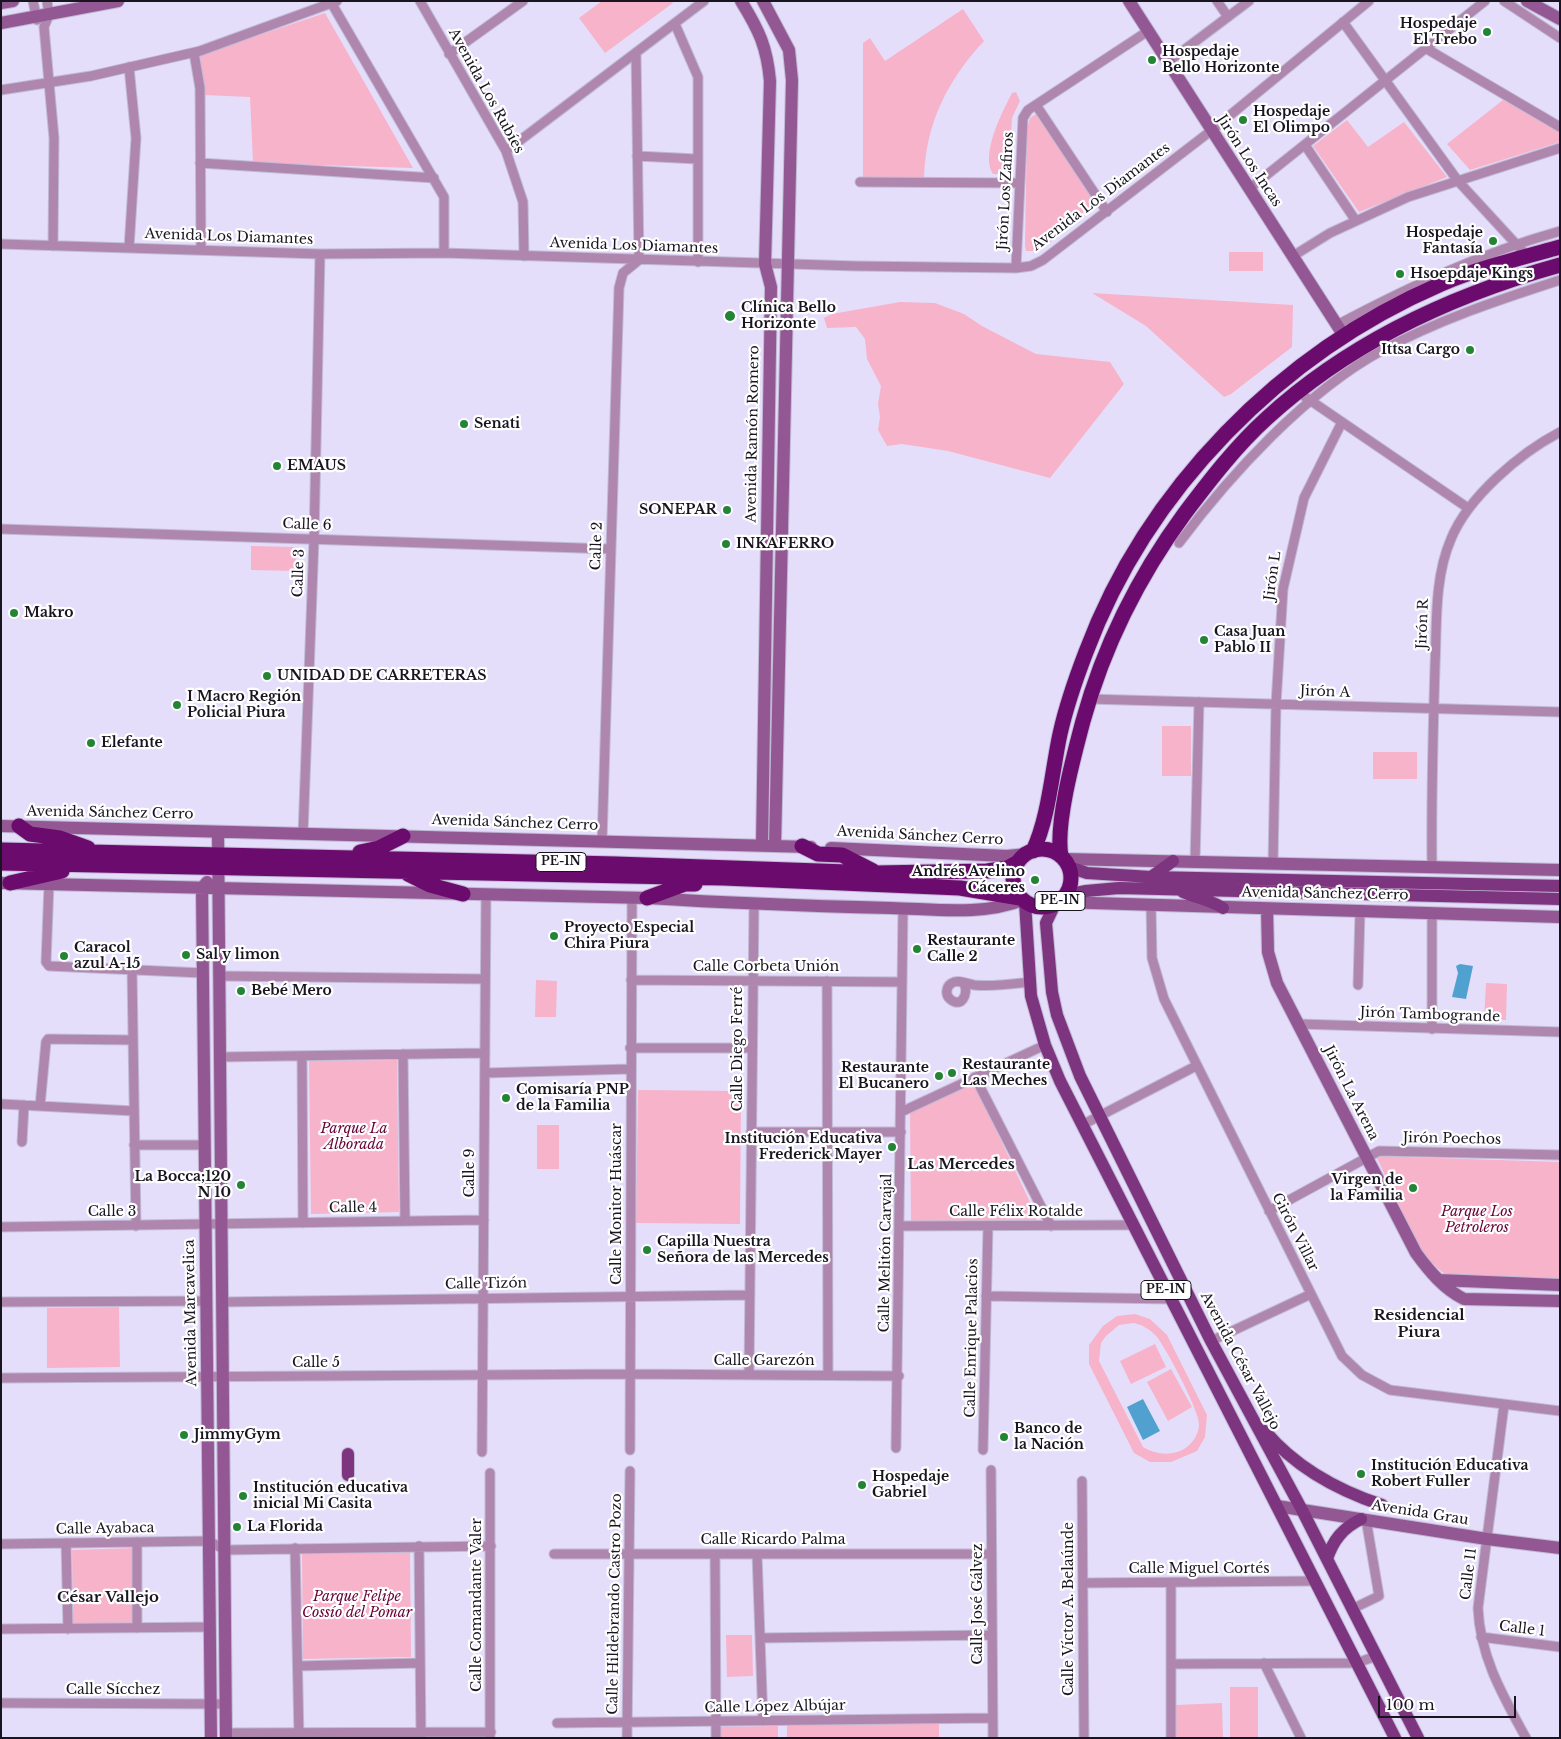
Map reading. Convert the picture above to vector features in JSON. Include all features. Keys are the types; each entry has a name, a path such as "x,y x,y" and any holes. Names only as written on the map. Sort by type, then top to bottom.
{"highway":[{"path":"1026,856 1040,833 1061,732 1085,653 1123,568 1150,526 1189,476 1223,437 1257,402 1341,331 1465,275 1560,247"},
{"path":"1065,861 1060,835 1071,772 1089,699 1118,624 1141,578 1174,539 1235,451 1266,418 1298,392 1357,350 1422,314 1452,309 1497,284 1560,266"},
{"path":"1412,298 1422,314"},
{"path":"1286,379 1298,392"},
{"path":"1150,526 1174,539"},
{"path":"1054,768 1071,772"},
{"path":"19,826 30,834 60,838 103,853"},
{"path":"334,857 345,853 372,851 403,836"},
{"path":"802,846 818,854 842,855 877,872"},
{"name":"Avenida Sánchez Cerro","path":"1,850 103,853 217,862 404,872 724,878 960,888 1023,900"},
{"name":"PE-1N","path":"1048,850 1065,861 1071,882 1060,900 1042,907 1023,900 1013,883 1014,872 1026,856 1048,850"},
{"name":"Avenida Sánchez Cerro","path":"1,863 87,865 334,857 877,872 987,871 1007,868 1026,856"},
{"path":"6,883 53,872 76,870 87,865"},
{"path":"404,872 430,886 463,894"},
{"path":"640,898 685,884 712,883 724,878"}],"main road":[{"name":"Avenida Sánchez Cerro","path":"1065,861 1087,873 1150,877 1560,886"},
{"path":"1150,877 1173,861"},
{"name":"Avenida Sánchez Cerro","path":"1060,900 1086,891 1119,888 1560,898"},
{"path":"1179,890 1199,900 1211,900 1223,908"},
{"name":"PE-1N","path":"1023,900 1030,982 1045,1046 1133,1226 1395,1738"},
{"name":"Avenida César Vallejo","path":"1060,900 1046,923 1052,992 1066,1042 1098,1117 1211,1341 1302,1510 1418,1738"},
{"path":"1250,1412 1280,1446 1307,1470 1331,1484 1382,1505"},
{"path":"348,1454 348,1475"},
{"path":"1327,1559 1330,1549 1342,1530 1364,1519"}],"street":[{"path":"1,3 13,1"},
{"path":"33,1 43,20"},
{"path":"48,1 43,20 54,138 53,246"},
{"path":"1,22 43,20 118,1"},
{"name":"Avenida Los Rubíes","path":"420,1 506,151 523,202 524,256"},
{"path":"449,54 523,1"},
{"path":"506,151 704,1"},
{"name":"Avenida Ramón Romero","path":"741,1 756,25 768,54 770,81 765,264 771,287 768,455 768,846"},
{"path":"762,1 789,50 792,133 786,264 782,455 768,846"},
{"name":"Jirón Los Incas","path":"1129,1 1168,62 1215,128 1250,189 1341,331"},
{"path":"1217,1 1228,17"},
{"path":"1168,62 1248,1"},
{"path":"1215,128 1368,1"},
{"path":"1250,189 1485,1"},
{"path":"1504,1 1560,38"},
{"path":"1527,1 1560,19"},
{"path":"1,90 49,83 194,53 334,3 444,196 444,253"},
{"path":"675,24 698,77 698,262"},
{"path":"1340,24 1386,82 1458,181 1527,256"},
{"name":"Jirón Los Zafiros","path":"1016,268 1023,118 1036,105 1148,30"},
{"path":"1427,48 1560,127"},
{"path":"194,53 200,88 201,250"},
{"path":"636,53 639,260"},
{"path":"129,67 136,138 129,248"},
{"path":"1036,105 1107,212"},
{"name":"Avenida Los Diamantes","path":"1,244 320,254 444,253 765,264 1016,268 1031,266 1044,260 1215,128"},
{"path":"1305,145 1356,221"},
{"path":"1293,256 1330,234 1408,197 1560,148"},
{"path":"637,156 697,159"},
{"path":"200,163 434,178"},
{"path":"860,182 1019,183"},
{"path":"1341,331 1436,275 1516,243 1560,231"},
{"name":"Calle 3","path":"303,834 314,539 320,254"},
{"name":"Calle 2","path":"602,842 620,288 623,273 639,260"},
{"path":"1174,539 1200,515 1255,454 1312,402 1356,366 1452,309 1560,280"},
{"path":"1298,392 1468,508"},
{"name":"Jirón L","path":"1273,864 1276,704 1283,589 1304,498 1342,422"},
{"path":"769,430 782,431"},
{"name":"Jirón R","path":"1432,867 1438,586 1450,540 1468,508 1509,468 1560,432"},
{"path":"768,455 782,455"},
{"name":"Calle 6","path":"1,529 611,549"},
{"name":"Jirón A","path":"1089,699 1560,712"},
{"path":"1195,862 1199,702"},
{"name":"Avenida Sánchez Cerro","path":"1,826 802,846 991,856 1026,856"},
{"path":"218,832 226,1736 490,1735"},
{"name":"Avenida Sánchez Cerro","path":"1065,861 1173,861 1560,870"},
{"path":"202,888 217,862"},
{"path":"6,883 640,898 754,904 903,908 998,908 1023,900"},
{"path":"49,884 46,962 49,966 203,973"},
{"name":"Avenida Marcavelica","path":"202,888 211,1738"},
{"name":"Calle 9","path":"482,1452 486,895"},
{"name":"Calle Monitor Huáscar","path":"630,1450 631,980 640,898"},
{"name":"Avenida Sánchez Cerro","path":"1060,900 1151,906 1560,917"},
{"name":"Calle Diego Ferré","path":"749,1375 754,904"},
{"name":"Girón Villar","path":"1151,906 1152,958 1156,978 1196,1066 1342,1356 1362,1375 1390,1390 1560,1412"},
{"name":"Calle Melitón Carvajal","path":"896,1448 903,908"},
{"name":"Jirón La Arena","path":"1267,909 1271,967 1416,1253 1426,1268 1452,1293 1464,1299 1560,1302"},
{"path":"1358,985 1360,912"},
{"path":"1432,913 1432,1029"},
{"path":"132,970 136,1226"},
{"path":"219,976 485,979"},
{"name":"Calle Corbeta Unión","path":"631,980 901,982"},
{"path":"827,981 828,1375"},
{"path":"964,984 984,986 1030,982"},
{"name":"Jirón Tambogrande","path":"1299,1024 1560,1032"},
{"path":"40,1106 46,1042 48,1039 133,1040"},
{"path":"901,1112 1045,1046"},
{"path":"630,1048 751,1048"},
{"path":"221,1057 485,1053"},
{"path":"403,1054 405,1221"},
{"path":"302,1056 303,1223"},
{"path":"1082,1125 1196,1066"},
{"path":"485,1073 630,1069"},
{"path":"975,1077 1051,1226"},
{"path":"204,1084 221,1084"},
{"path":"1,1104 134,1111"},
{"path":"22,1142 24,1105"},
{"path":"751,1132 901,1132"},
{"path":"134,1145 204,1145"},
{"name":"Jirón Poechos","path":"1269,1211 1379,1151 1560,1155"},
{"name":"Calle 4","path":"222,1224 484,1220"},
{"name":"Calle 3","path":"1,1227 222,1224"},
{"name":"Calle Félix Rotalde","path":"900,1226 1133,1226"},
{"name":"Calle Enrique Palacios","path":"983,1450 988,1226"},
{"path":"1439,1280 1560,1285"},
{"path":"1211,1341 1311,1294"},
{"name":"Calle Tizón","path":"223,1302 630,1295 750,1295"},
{"path":"986,1296 1170,1299"},
{"path":"1,1302 206,1301"},
{"name":"Calle Garezón","path":"630,1374 898,1376"},
{"name":"Calle 5","path":"1,1378 630,1374"},
{"name":"Calle 11","path":"1504,1405 1478,1608 1481,1637 1492,1673 1526,1738"},
{"name":"Calle José Gálvez","path":"991,1470 993,1738"},
{"name":"Calle Hildebrando Castro Pozo","path":"627,1738 630,1471"},
{"name":"Calle Comandante Valer","path":"490,1473 490,1735"},
{"name":"Calle Víctor A. Belaúnde","path":"1082,1481 1084,1738"},
{"name":"Avenida Grau","path":"1276,1506 1487,1539 1560,1548"},
{"path":"1352,1609 1379,1596 1364,1519"},
{"path":"209,1541 225,1550 491,1546"},
{"name":"Calle Ayabaca","path":"1,1544 209,1541"},
{"path":"137,1542 137,1628"},
{"path":"66,1543 68,1628"},
{"path":"419,1546 421,1735"},
{"path":"295,1548 299,1735"},
{"name":"Calle Ricardo Palma","path":"554,1554 991,1554"},
{"path":"715,1554 716,1738"},
{"path":"757,1554 763,1721"},
{"name":"Calle Miguel Cortés","path":"1083,1583 1171,1584 1315,1581"},
{"path":"1171,1584 1171,1738"},
{"path":"1,1629 210,1627"},
{"path":"760,1638 992,1635"},
{"name":"Calle 1","path":"1481,1637 1560,1647"},
{"path":"1171,1664 1357,1663 1376,1656"},
{"path":"298,1666 420,1663"},
{"path":"1264,1663 1301,1738"},
{"name":"Calle Sícchez","path":"1,1703 226,1704"},
{"name":"Calle López Albújar","path":"558,1723 992,1718"}],"green space":[{"path":"602,1 671,1 673,3 605,53 579,18"},
{"path":"963,9 984,41 959,72 941,104 929,139 924,178 863,178 863,43 870,38 885,61"},
{"path":"325,13 413,168 253,163 250,97 203,95 200,55"},
{"path":"1016,92 1020,101 1012,118 1009,171 1007,174 993,174 989,156 994,134 1012,93"},
{"path":"1503,100 1560,131 1560,142 1470,170 1447,144"},
{"path":"1036,114 1097,206 1039,251 1026,251 1027,129 1030,118"},
{"path":"1347,120 1368,147 1404,122 1447,177 1359,212 1313,146"},
{"path":"1229,252 1263,252 1263,271 1229,271"},
{"path":"1092,293 1293,305 1292,347 1231,394 1224,397 1146,326"},
{"path":"900,302 935,303 964,314 982,326 1036,354 1110,362 1124,384 1050,478 948,451 902,444 887,446 878,430 880,417 878,404 881,386 867,359 865,339 856,327 827,328 824,318 832,314"},
{"path":"251,546 296,547 296,571 251,570"},
{"path":"1162,726 1191,726 1191,776 1162,776"},
{"path":"1373,752 1417,752 1417,779 1373,779"},
{"path":"536,980 557,981 556,1017 535,1017"},
{"path":"1486,983 1507,984 1506,1020 1484,1019"},
{"name":"Parque La Alborada","path":"397,1060 399,1212 311,1214 309,1061"},
{"path":"974,1083 1037,1217 1035,1222 911,1223 910,1113"},
{"path":"638,1090 741,1091 740,1224 636,1223"},
{"path":"537,1125 559,1125 559,1169 537,1169"},
{"name":"Parque Los Petroleros","path":"1376,1156 1560,1162 1560,1283 1467,1281 1442,1272 1422,1254"},
{"path":"119,1307 120,1367 47,1368 47,1308"},
{"path":"1135,1314 1150,1319 1167,1335 1207,1415 1205,1437 1197,1451 1171,1462 1150,1462 1134,1453 1089,1364 1089,1345 1103,1326 1117,1316","holes":["1134,1323 1144,1326 1162,1344 1182,1380 1198,1417 1199,1428 1196,1437 1187,1447 1175,1453 1161,1454 1143,1447 1099,1361 1101,1343 1106,1336 1119,1325"]},
{"path":"1155,1344 1166,1367 1131,1384 1120,1361"},
{"path":"1171,1369 1192,1407 1168,1421 1147,1382"},
{"path":"133,1548 135,1625 73,1626 72,1550"},
{"name":"Parque Felipe Cossío del Pomar","path":"410,1552 411,1657 303,1659 302,1554"},
{"path":"726,1635 752,1635 753,1676 727,1677"},
{"path":"1230,1687 1258,1687 1258,1737 1230,1737"},
{"path":"1222,1703 1223,1738 1176,1738 1176,1705"},
{"path":"939,1722 939,1738 787,1738 787,1723"},
{"path":"778,1726 778,1738 720,1738 721,1727"}],"water":[{"path":"1460,964 1473,966 1466,999 1452,997 1458,973 1456,966"},
{"path":"1143,1399 1160,1431 1143,1440 1127,1407"}],"place":[{"name":"Hospedaje El Trebo","path":"1487,32"},
{"name":"Hospedaje Bello Horizonte","path":"1152,60"},
{"name":"Hospedaje El Olimpo","path":"1243,120"},
{"name":"Hospedaje Fantasía","path":"1493,241"},
{"name":"Hsoepdaje Kings","path":"1400,274"},
{"name":"Clínica Bello Horizonte","path":"730,316"},
{"name":"Ittsa Cargo","path":"1470,350"},
{"name":"Senati","path":"464,424"},
{"name":"EMAUS","path":"277,466"},
{"name":"SONEPAR","path":"727,510"},
{"name":"INKAFERRO","path":"726,544"},
{"name":"Makro","path":"14,613"},
{"name":"Casa Juan Pablo II","path":"1204,640"},
{"name":"UNIDAD DE CARRETERAS","path":"267,676"},
{"name":"I Macro Región Policial Piura","path":"177,705"},
{"name":"Elefante","path":"91,743"},
{"name":"Andrés Avelino Cáceres","path":"1035,880"},
{"name":"Proyecto Especial Chira Piura","path":"554,936"},
{"name":"Restaurante Calle 2","path":"917,949"},
{"name":"Sal y limon","path":"186,955"},
{"name":"Caracol azul A-15","path":"64,956"},
{"name":"Bebé Mero","path":"241,991"},
{"name":"Restaurante Las Meches","path":"952,1073"},
{"name":"Restaurante El Bucanero","path":"939,1076"},
{"name":"Comisaría PNP de la Familia","path":"506,1098"},
{"name":"Institución Educativa Frederick Mayer","path":"892,1147"},
{"name":"La Bocca;120 N 10","path":"241,1185"},
{"name":"Virgen de la Familia","path":"1413,1188"},
{"name":"Capilla Nuestra Señora de las Mercedes","path":"647,1250"},
{"name":"JimmyGym","path":"184,1435"},
{"name":"Banco de la Nación","path":"1004,1437"},
{"name":"Institución Educativa Robert Fuller","path":"1361,1474"},
{"name":"Hospedaje Gabriel","path":"862,1485"},
{"name":"Institución educativa inicial Mi Casita","path":"243,1496"},
{"name":"La Florida","path":"237,1527"}],"district":[{"name":"Las Mercedes","path":"961,1165"},
{"name":"Residencial Piura","path":"1419,1324"},
{"name":"César Vallejo","path":"108,1598"}]}
